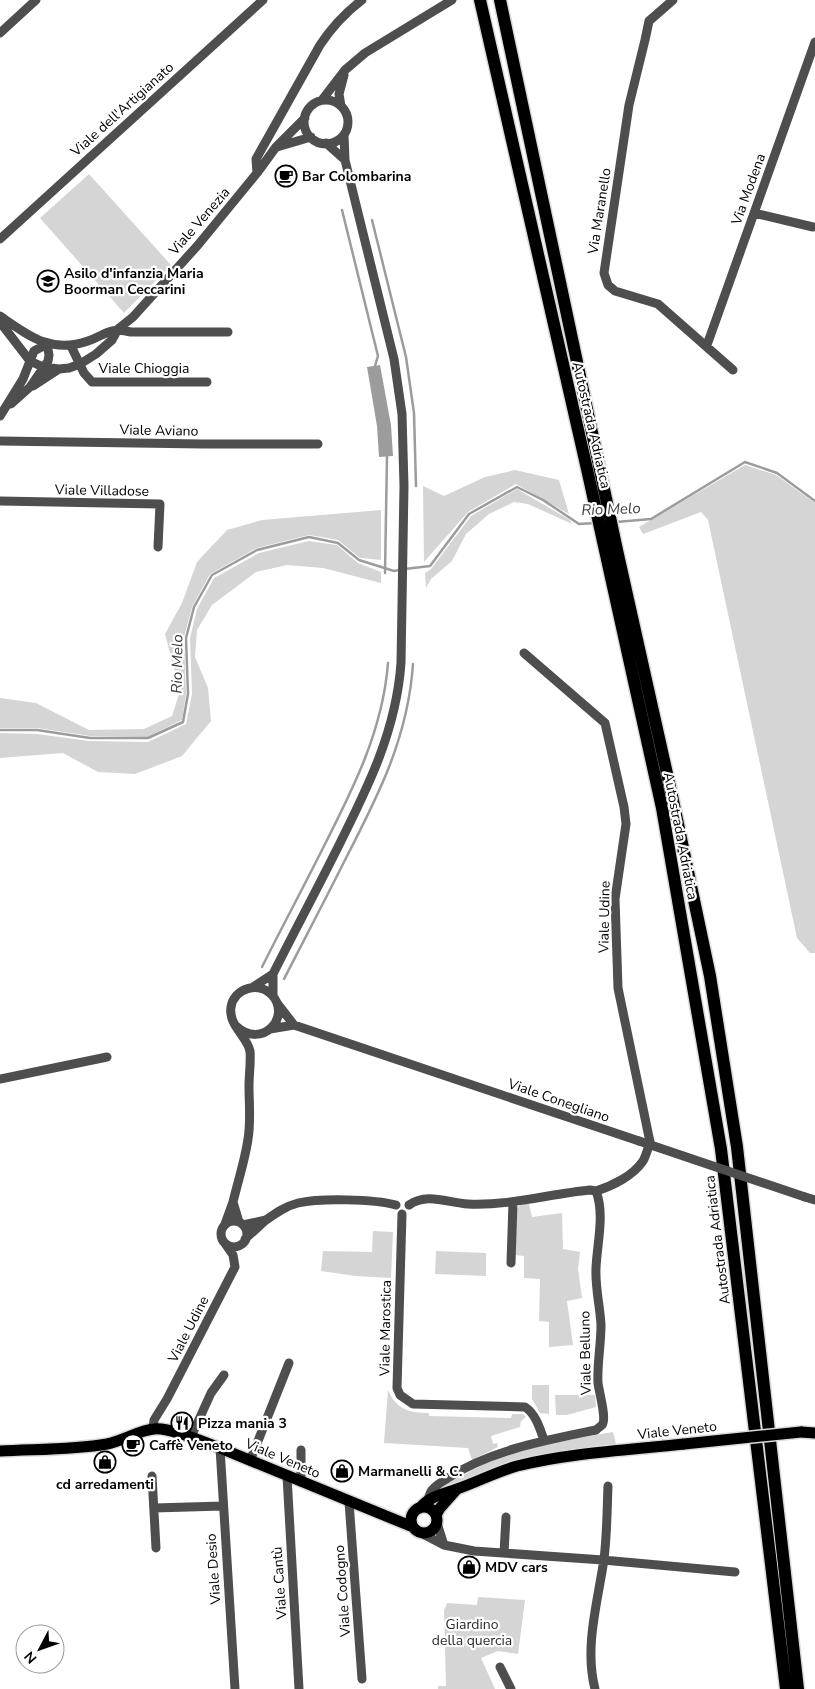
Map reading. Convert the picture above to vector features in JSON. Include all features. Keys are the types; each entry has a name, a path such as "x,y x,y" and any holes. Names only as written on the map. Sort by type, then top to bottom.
{"highway":[{"name":"Autostrada Adriatica","path":"480,0 588,469 662,808 721,1149 786,1689"},
{"name":"Autostrada Adriatica","path":"500,0 616,550 674,805 710,976 736,1138 798,1689"}],"main road":[{"name":"Viale Veneto","path":"153,1428 191,1437 220,1448 417,1530"},
{"path":"0,1451 86,1447 123,1440 153,1428"},
{"name":"Viale Veneto","path":"377,1513 402,1514 421,1506 439,1489 458,1489 490,1475 555,1458 801,1432 815,1433"},
{"path":"438,1515 428,1508 421,1506 412,1518 417,1530 425,1534 433,1530 438,1515 439,1489"},
{"name":"Viale Veneto","path":"438,1515 458,1489"}],"street":[{"path":"0,33 36,0"},
{"name":"Viale dell'Artigianato","path":"0,239 263,0"},
{"path":"257,174 256,159 320,45 330,29 344,14 362,0"},
{"path":"311,138 306,129 305,118 312,105 322,100 345,70 365,53 452,0"},
{"name":"Via Maranello","path":"673,0 650,21 644,40 629,105 604,273 608,285 615,291 658,304 707,345 733,370"},
{"name":"Via Modena","path":"707,345 815,42"},
{"path":"273,974 278,1017 250,1050 230,1012 231,1005 239,992 253,987 273,974 364,795 384,747 399,691 404,486 402,414 394,359 345,160 344,135 348,120 339,94 345,70"},
{"path":"322,100 332,100 342,106"},
{"name":"Viale Venezia","path":"3,412 23,379 34,352 47,344 70,346 118,329 133,317 198,245 257,174 276,147 305,118"},
{"path":"326,144 336,141 344,135"},
{"path":"276,147 311,138 326,144 345,160"},
{"path":"754,213 813,227"},
{"path":"0,316 23,333 47,344"},
{"path":"0,322 2,328 30,361"},
{"path":"118,329 131,332 228,332"},
{"name":"Viale Venezia","path":"3,412 30,388 59,369 80,364 96,354 112,340 118,329"},
{"name":"Viale Venezia","path":"30,388 48,361 47,344"},
{"name":"Viale Chioggia","path":"70,346 92,382 208,382"},
{"name":"Viale Venezia","path":"30,361 43,367 59,369"},
{"name":"Viale Aviano","path":"0,441 318,444"},
{"name":"Viale Villadose","path":"0,501 160,504 158,547"},
{"name":"Viale Udine","path":"524,653 605,723 624,807 626,824 615,899 618,978 650,1142 643,1160 624,1178 609,1187 596,1191"},
{"path":"253,987 267,990 294,1025"},
{"name":"Viale Conegliano","path":"267,1031 294,1025 815,1200"},
{"path":"236,1026 248,1034 267,1031"},
{"name":"Viale Udine","path":"153,1428 154,1420 167,1399 235,1267 233,1254 224,1242 221,1231 233,1202 248,1139 250,1050"},
{"path":"0,1079 107,1057"},
{"path":"396,1205 396,1209 402,1214 409,1209 409,1205 414,1201 431,1198 455,1203 477,1204 513,1202 581,1191 596,1191"},
{"name":"Viale Belluno","path":"439,1489 454,1474 498,1455 544,1440 596,1430 602,1425 604,1419 598,1368 601,1329 596,1270 600,1210 596,1191"},
{"path":"396,1205 402,1200 409,1205"},
{"path":"224,1242 231,1246 239,1245 266,1220 280,1211 297,1204 312,1201 383,1201 396,1205"},
{"path":"233,1202 246,1232 245,1239"},
{"path":"511,1263 513,1202"},
{"name":"Viale Marostica","path":"402,1214 397,1388 400,1395 412,1404 525,1407 530,1410 536,1419 544,1440"},
{"path":"225,1224 232,1221 241,1224 266,1220"},
{"path":"250,1461 289,1363"},
{"path":"191,1437 211,1393 224,1375"},
{"name":"Viale Desio","path":"220,1448 235,1689"},
{"path":"301,1450 301,1482"},
{"path":"152,1476 156,1548"},
{"name":"Viale Cantù","path":"287,1476 299,1689"},
{"path":"595,1689 591,1658 591,1638 606,1541 608,1486"},
{"name":"Viale Codogno","path":"349,1502 362,1679"},
{"path":"154,1508 223,1506"},
{"path":"438,1515 444,1545"},
{"path":"504,1553 506,1517"},
{"name":"Viale Veneto","path":"417,1530 444,1545 457,1548 735,1572"},
{"path":"500,1667 511,1689"}],"green space":[{"path":"89,174 171,265 124,313 40,218"},
{"path":"745,465 776,475 815,503 815,953 810,953 797,938 708,520 701,512 643,534 639,527"},
{"path":"515,470 559,480 569,514 516,484 468,512 424,562 423,486 444,496 485,477"},
{"path":"517,489 570,520 572,524 528,504 514,502 489,514 466,534 452,561 431,579 426,588 425,573 431,569 471,516"},
{"path":"381,510 381,560 360,558 338,540 309,535 257,548 210,574 192,607 184,637 186,694 182,720 147,737 90,736 37,728 0,728 0,698 36,703 89,730 144,729 172,716 180,691 165,634 182,603 197,562 227,530 262,520"},
{"path":"309,541 337,545 358,563 381,572 381,583 323,568 287,565 256,572 212,605 197,630 195,657 208,688 211,721 182,756 135,774 98,772 63,753 0,758 0,733 37,734 89,741 148,742 186,724 192,694 190,638 197,609 214,578 259,553"},
{"path":"523,1204 529,1204 532,1217 562,1213 563,1249 580,1252 578,1269 582,1298 567,1301 573,1345 549,1347 549,1322 539,1321 540,1279 524,1278 524,1256 515,1255 516,1210"},
{"path":"373,1231 393,1232 391,1278 321,1271 323,1251 372,1252"},
{"path":"436,1251 486,1253 486,1276 435,1274"},
{"path":"532,1385 549,1385 549,1414 540,1413 532,1399"},
{"path":"388,1390 399,1406 409,1411 429,1413 429,1416 511,1418 512,1414 523,1414 526,1417 521,1421 520,1427 491,1436 493,1444 497,1443 498,1447 472,1460 468,1448 384,1443"},
{"path":"555,1395 595,1395 596,1407 567,1415 556,1415"},
{"path":"613,1432 616,1444 523,1458 443,1491 445,1485 493,1460 507,1455 552,1443"},
{"name":"Giardino della quercia","path":"478,1597 525,1600 518,1654 498,1651 481,1658 495,1689 438,1689 438,1686 446,1686 444,1611 447,1603 477,1605"}],"shaded area":[{"path":"380,365 391,425 393,456 379,457 377,426 367,367"}],"waterway":[{"path":"342,210 378,356 375,366"},
{"path":"372,220 406,357 414,413 416,486"},
{"path":"385,573 387,456"},
{"name":"Rio Melo","path":"616,522 651,519 745,462 777,473 815,501"},
{"name":"Rio Melo","path":"405,569 430,566 469,514 517,487 543,500 579,524 595,523"},
{"name":"Rio Melo","path":"0,730 37,730 90,738 148,738 183,722 188,694 186,638 194,607 212,575 257,550 309,537 338,543 359,560 394,571 399,570"},
{"path":"262,967 334,826 365,758 380,712 388,663"},
{"path":"284,979 380,789 398,742 405,717 413,664"}],"place":[{"name":"Bar Colombarina","path":"286,176"},
{"name":"Asilo d'infanzia Maria Boorman Ceccarini","path":"48,281"},
{"name":"Pizza mania 3","path":"182,1423"},
{"name":"Caffè Veneto","path":"133,1445"},
{"name":"cd arredamenti","path":"105,1462"},
{"name":"Marmanelli & C.","path":"342,1471"},
{"name":"MDV cars","path":"469,1567"}]}
